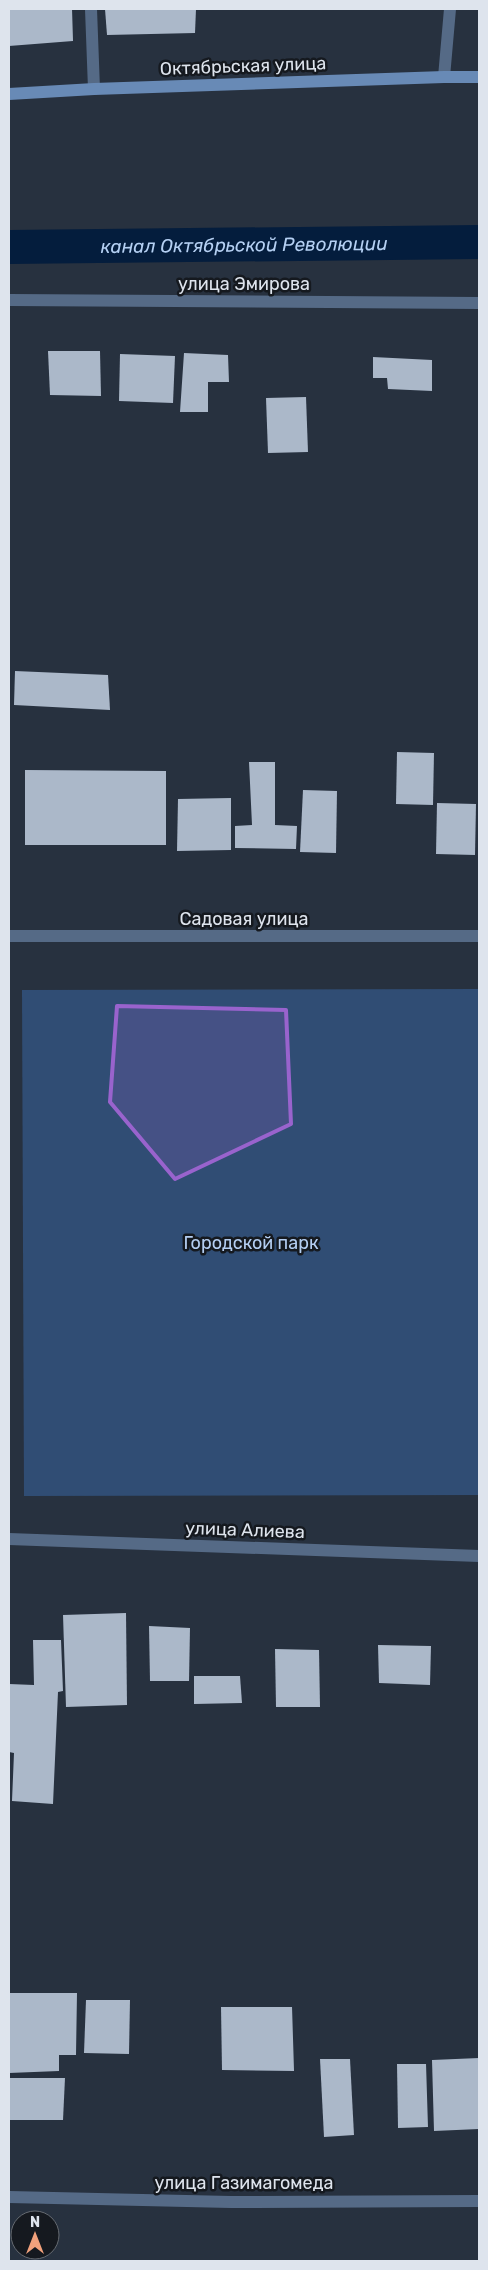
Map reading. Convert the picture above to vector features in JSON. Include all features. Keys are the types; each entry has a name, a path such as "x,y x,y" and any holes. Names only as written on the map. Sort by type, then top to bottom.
{"street":[{"path":"91,9 94,89"},
{"path":"444,77 450,9"},
{"name":"Октябрьская улица","path":"9,94 94,89 479,77"},
{"name":"улица Эмирова","path":"9,300 479,303"},
{"name":"Садовая улица","path":"9,936 479,936"},
{"name":"улица Алиева","path":"9,1539 479,1556"},
{"name":"улица Газимагомеда","path":"9,2197 231,2202 479,2200"}],"highlighted area":[{"path":"117,1006 286,1010 291,1124 175,1179 110,1102"}],"green space":[{"name":"Городской парк","path":"479,989 479,1495 24,1496 22,990"}],"building":[{"path":"9,9 72,9 73,41 9,46"},
{"path":"105,9 196,9 195,33 107,35"},
{"path":"48,351 100,351 101,396 50,395"},
{"path":"184,353 228,355 229,382 208,382 208,412 180,412"},
{"path":"120,354 175,356 173,403 119,401"},
{"path":"373,357 432,360 432,391 388,389 387,378 373,378"},
{"path":"306,397 308,452 268,453 266,398"},
{"path":"15,671 108,675 110,710 14,705"},
{"path":"397,752 434,753 433,805 396,804"},
{"path":"249,762 275,762 275,825 297,826 296,849 235,848 235,826 252,825"},
{"path":"25,770 166,771 166,845 25,845"},
{"path":"303,790 337,791 336,853 300,852"},
{"path":"231,798 231,850 177,851 178,799"},
{"path":"437,803 476,804 475,855 436,854"},
{"path":"126,1613 127,1705 66,1707 63,1615"},
{"path":"149,1626 190,1628 189,1681 150,1681"},
{"path":"33,1640 61,1640 63,1691 58,1692 53,1804 12,1801 14,1753 9,1752 9,1684 34,1685"},
{"path":"378,1645 431,1646 430,1685 379,1683"},
{"path":"275,1649 319,1650 320,1707 276,1707"},
{"path":"194,1676 240,1676 242,1703 194,1704"},
{"path":"10,1993 77,1993 76,2055 59,2055 59,2071 9,2073"},
{"path":"86,2000 130,2000 129,2054 84,2053"},
{"path":"221,2007 292,2007 294,2071 222,2070"},
{"path":"479,2058 479,2129 434,2131 432,2060"},
{"path":"320,2059 350,2059 354,2135 324,2137"},
{"path":"397,2064 426,2064 428,2127 398,2128"},
{"path":"10,2078 65,2078 63,2120 9,2120"}],"waterway":[{"name":"канал Октябрьской Революции","path":"9,247 479,242"}]}
